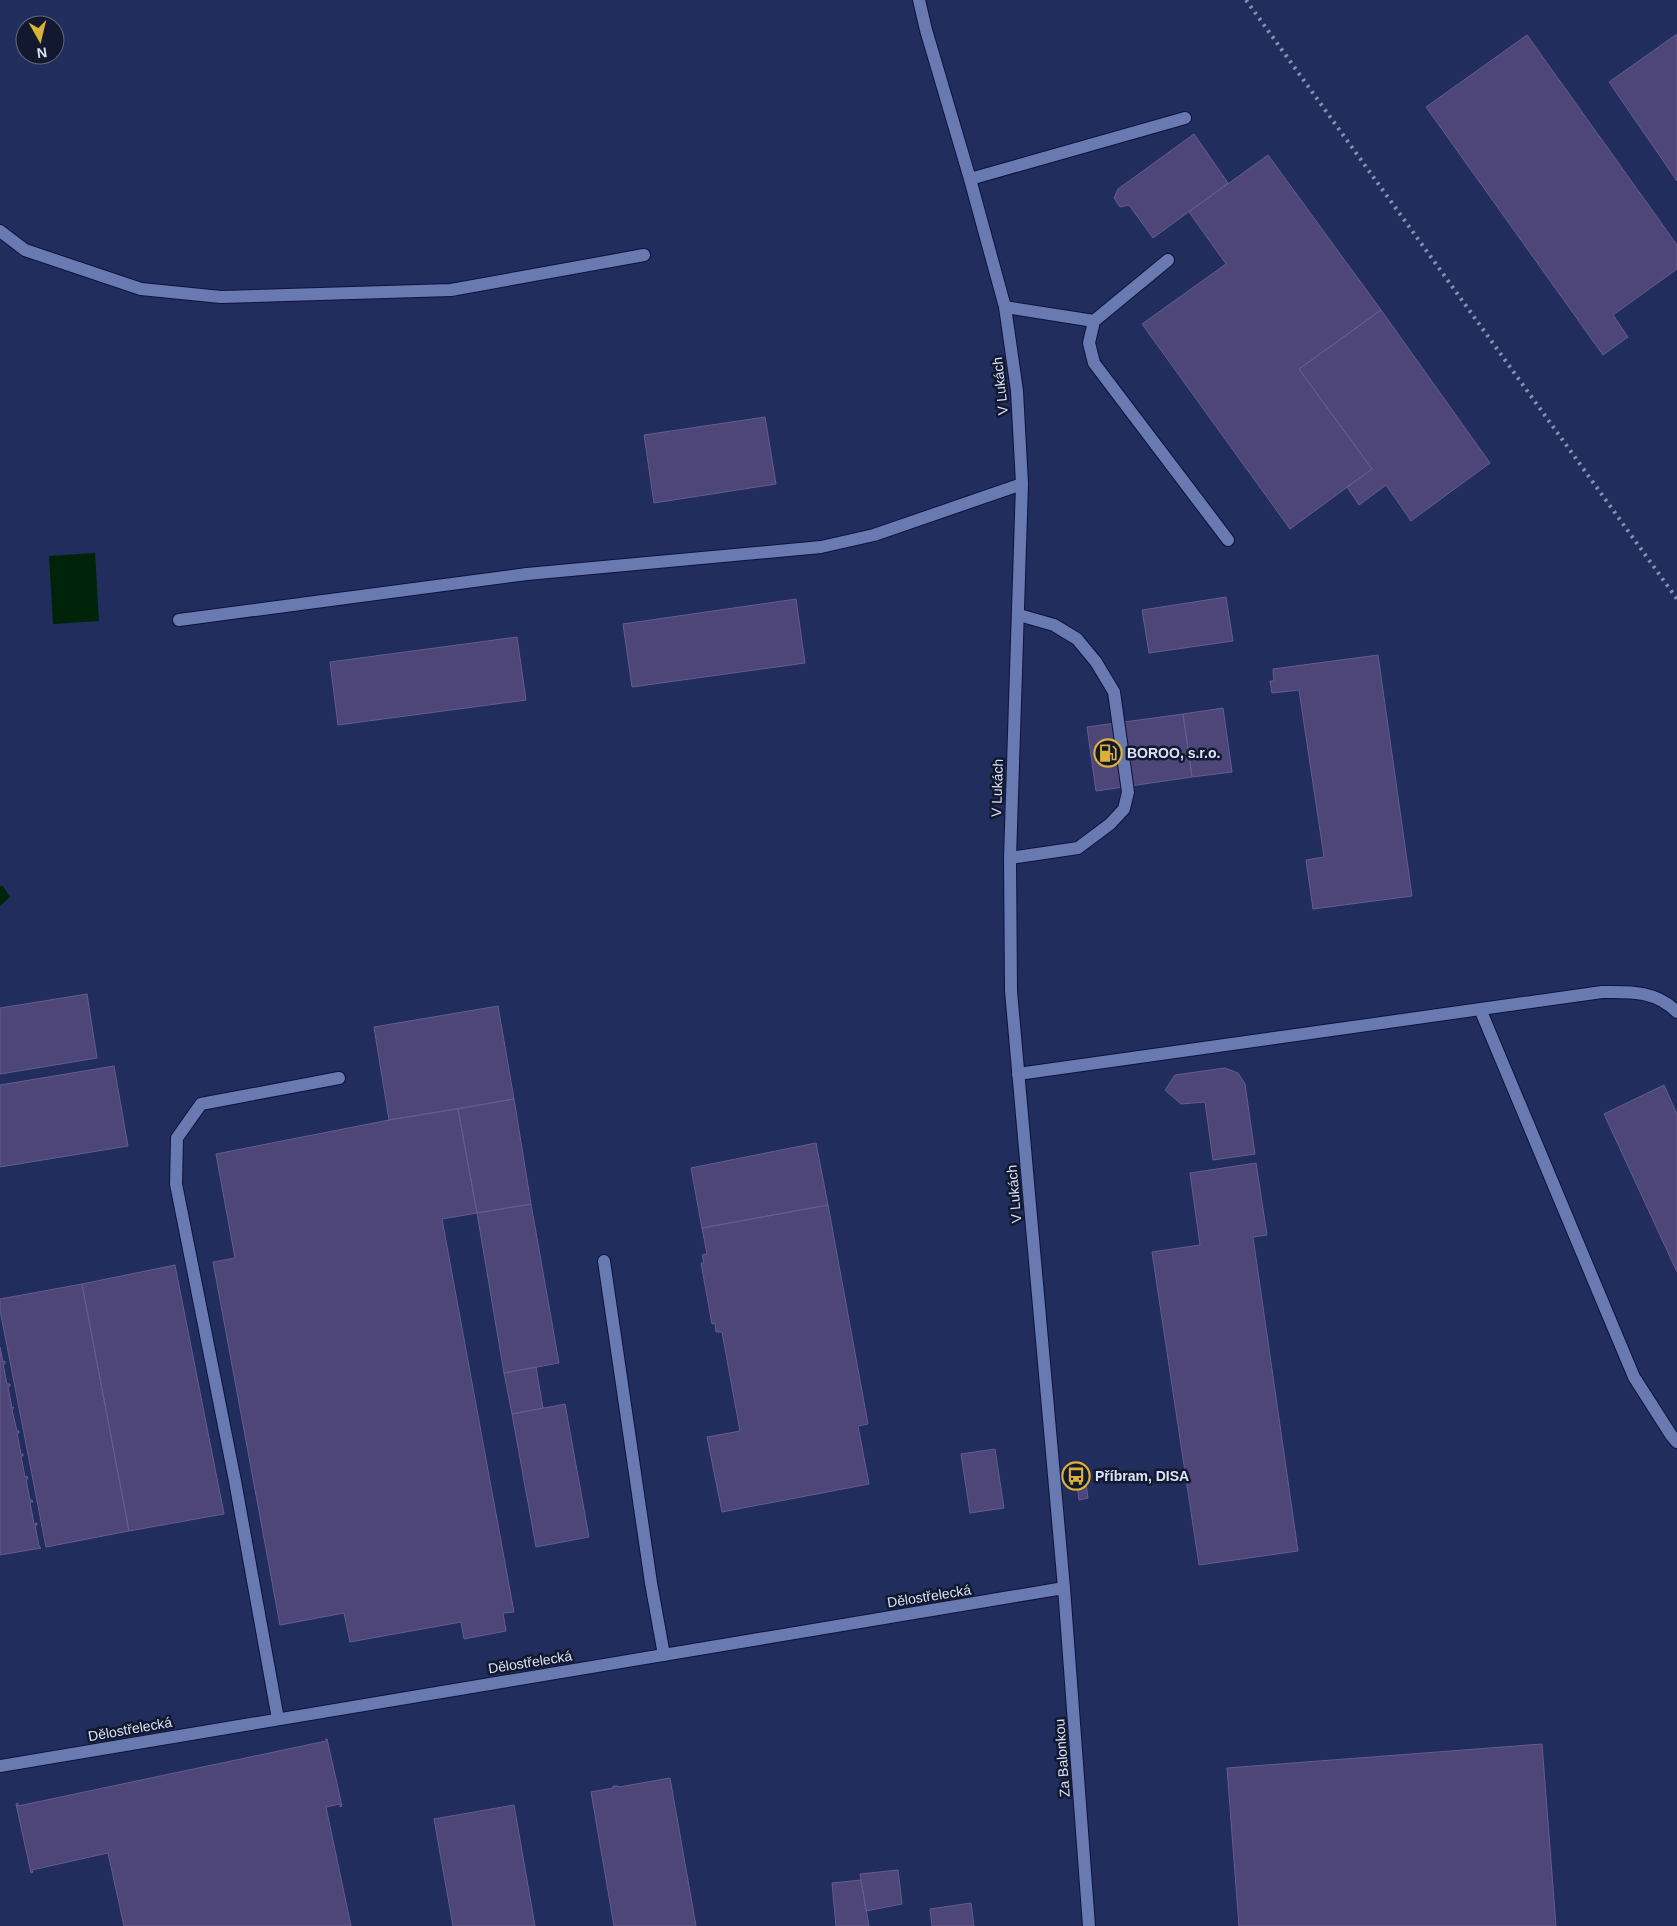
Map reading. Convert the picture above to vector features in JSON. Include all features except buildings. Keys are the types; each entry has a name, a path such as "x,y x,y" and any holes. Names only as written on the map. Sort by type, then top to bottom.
{"street":[{"name":"V Lukách","path":"919,0 1005,307 1017,391 1022,484 1010,858 1011,990 1064,1588"},
{"path":"970,179 1185,118"},
{"path":"0,231 25,250 141,289 221,297 452,290 644,255"},
{"path":"1168,260 1094,322 1089,343 1094,363 1228,540"},
{"path":"1005,307 1094,322"},
{"path":"179,620 527,574 821,547 874,534 1022,484"},
{"path":"1010,858 1078,848 1110,824 1124,809 1128,792 1114,692 1096,662 1077,639 1054,624 1019,615"},
{"path":"1018,1074 1602,992 1639,992 1668,1003 1677,1012"},
{"path":"1480,1009 1634,1377 1670,1435 1677,1442"},
{"path":"278,1719 233,1471 176,1184 177,1138 201,1104 339,1078"},
{"path":"604,1261 664,1655"},
{"name":"Dělostřelecká","path":"0,1766 1064,1588"},
{"name":"Za Balonkou","path":"1064,1588 1089,1926"}],"shaded area":[{"path":"95,553 99,621 53,624 49,556"},
{"path":"0,886 3,886 10,897 0,906"}],"railway":[{"path":"1246,0 1677,599"}],"place":[{"name":"BOROO, s.r.o.","path":"1108,753"},
{"name":"Příbram, DISA","path":"1076,1476"}]}
